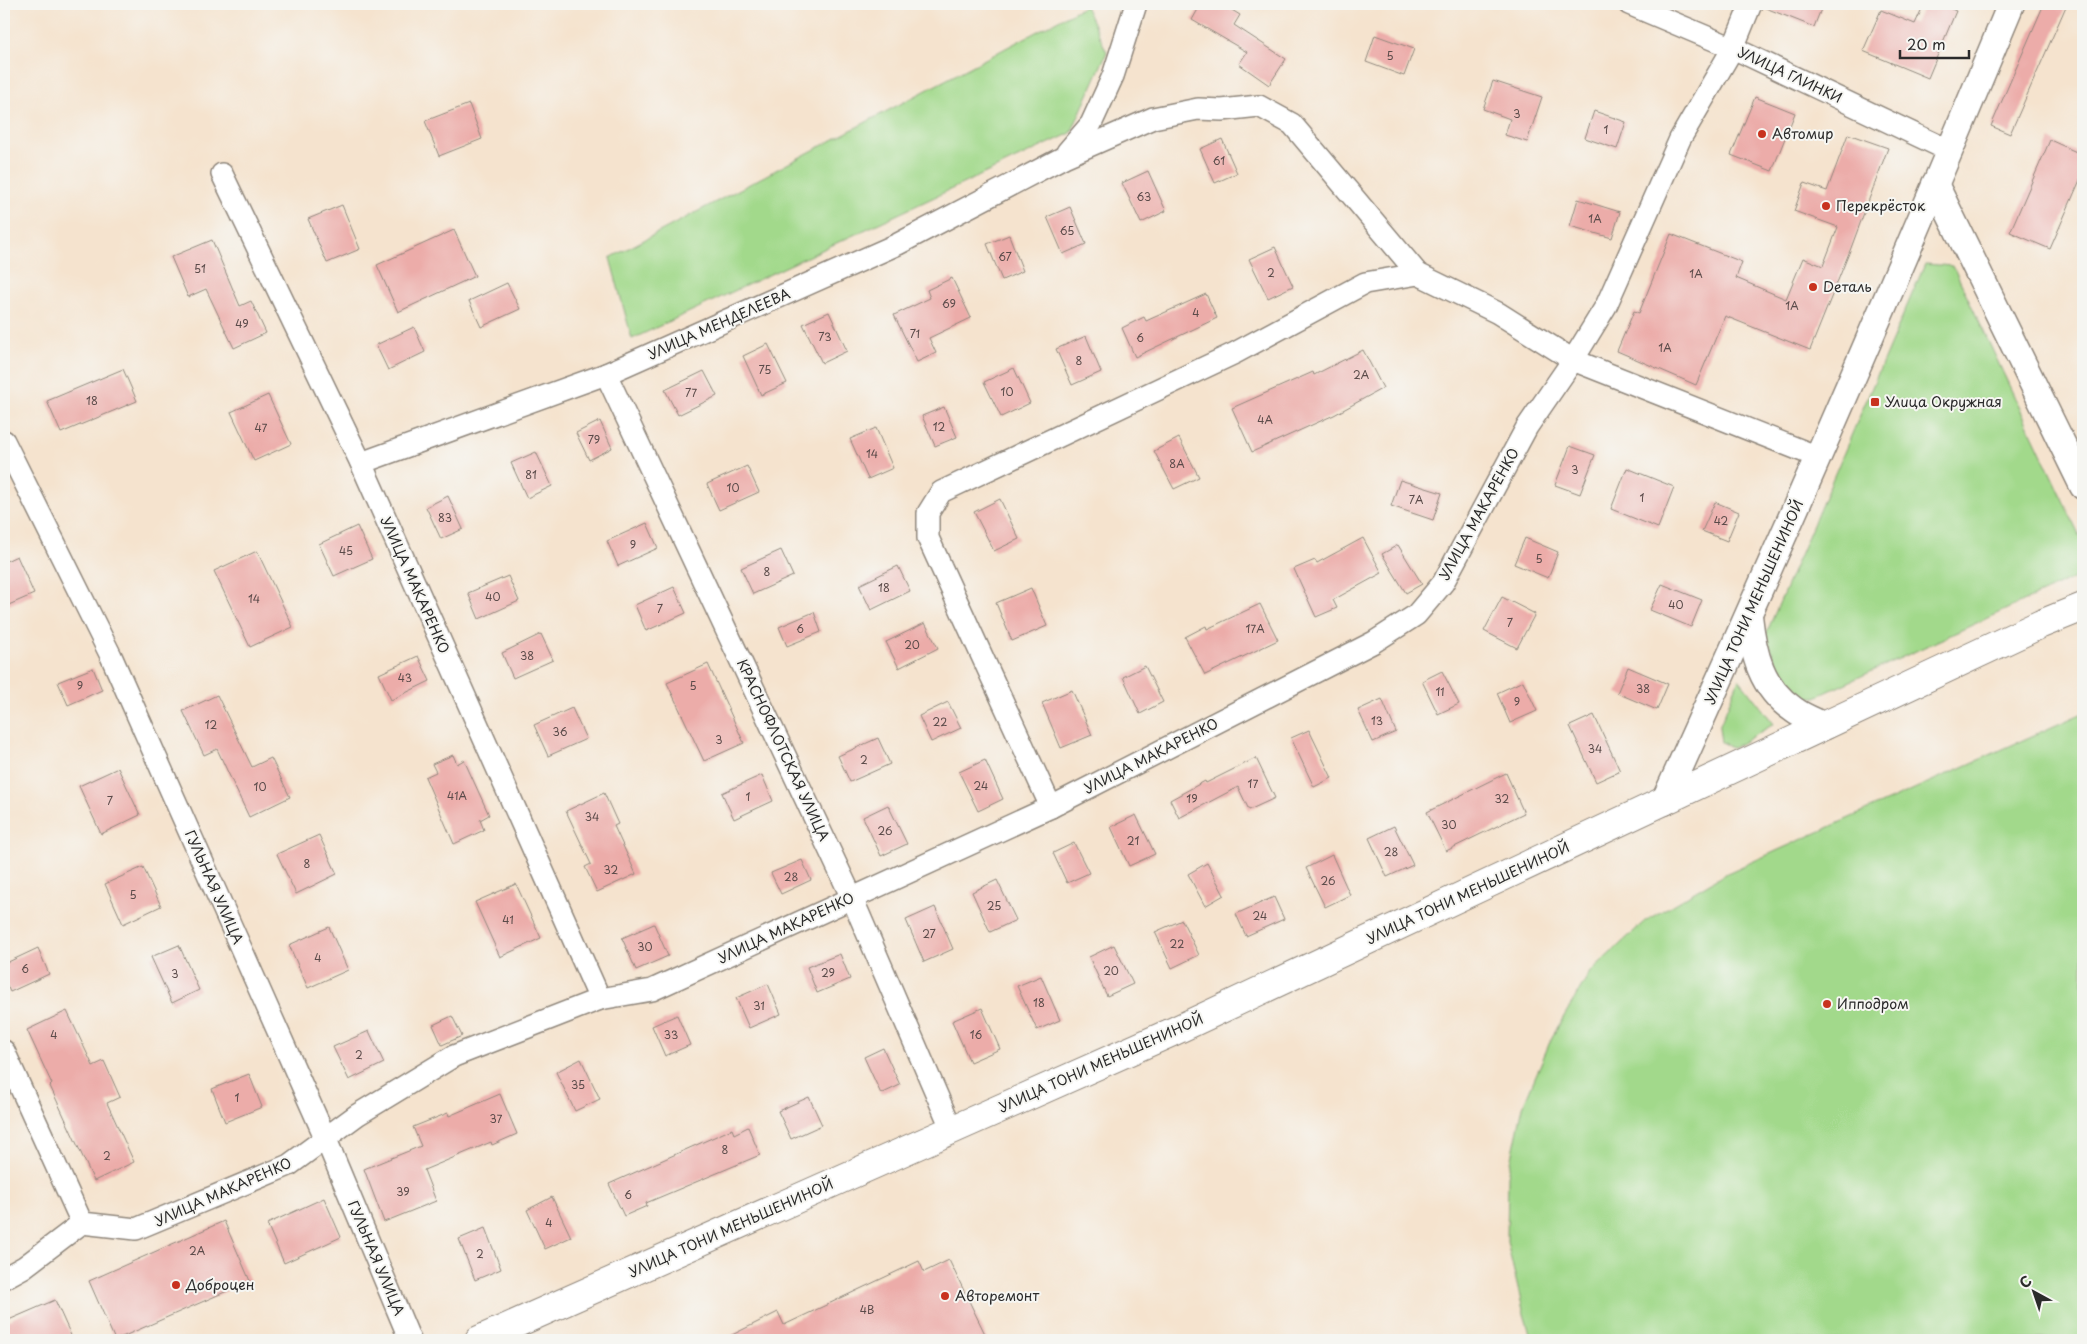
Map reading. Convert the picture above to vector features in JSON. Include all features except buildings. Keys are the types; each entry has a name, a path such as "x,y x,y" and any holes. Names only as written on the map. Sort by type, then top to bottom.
{"main road":[{"path":"1664,802 2041,624 2083,608"},
{"name":"УЛИЦА ТОНИ МЕНЬШЕНИНОЙ","path":"479,1340 1170,1033 1664,802"}],"street":[{"name":"УЛИЦА МЕНДЕЛЕЕВА","path":"1064,156 1090,124 1113,76 1136,4"},
{"name":"УЛИЦА ГЛИНКИ","path":"1629,4 1732,48 1950,151"},
{"name":"УЛИЦА МАКАРЕНКО","path":"82,1223 136,1230 289,1165 357,1115 454,1056 600,999 652,990 1051,807 1374,642 1416,615 1442,582 1527,427 1573,360 1606,306 1680,139 1732,48 1751,4"},
{"name":"УЛИЦА ТОНИ МЕНЬШЕНИНОЙ","path":"1664,802 1749,616 1950,151 2011,4"},
{"name":"УЛИЦА МЕНДЕЛЕЕВА","path":"361,463 606,374 898,244 1064,156 1153,118 1198,110 1222,110 1259,106 1292,124 1418,274"},
{"name":"УЛИЦА МАКАРЕНКО","path":"222,174 361,463 600,999"},
{"path":"1935,184 2083,486"},
{"path":"1051,807 928,538 928,514 940,492 1235,353 1365,283 1418,274 1498,313 1573,360 1818,457"},
{"name":"КРАСНОФЛОТСКАЯ УЛИЦА","path":"606,374 852,898 952,1130"},
{"name":"ГУЛЬНАЯ УЛИЦА","path":"4,441 110,656 325,1137 410,1340"},
{"path":"1749,616 1752,648 1763,675 1776,695 1794,711 1825,726"},
{"path":"4,1051 82,1223 24,1267 4,1278"}],"green space":[{"path":"1085,6 1107,52 1071,133 632,339 610,258"},
{"path":"1925,264 1953,266 2083,543 2083,574 1816,697 1804,697 1797,694 1784,680 1766,634"},
{"path":"1739,679 1774,724 1733,748 1721,742 1719,727"},
{"name":"Ипподром","path":"2083,713 2083,1340 1532,1340 1507,1242 1508,1176 1523,1106 1552,1037 1590,972 1645,921 1725,874"}],"place":[{"name":"Автомир","path":"1762,134"},
{"name":"Перекрёсток","path":"1826,206"},
{"name":"Dеталь","path":"1813,287"},
{"name":"Улица Окружная","path":"1875,402"},
{"name":"Ипподром","path":"1827,1004"},
{"name":"Доброцен","path":"176,1285"},
{"name":"Авторемонт","path":"945,1296"}]}
